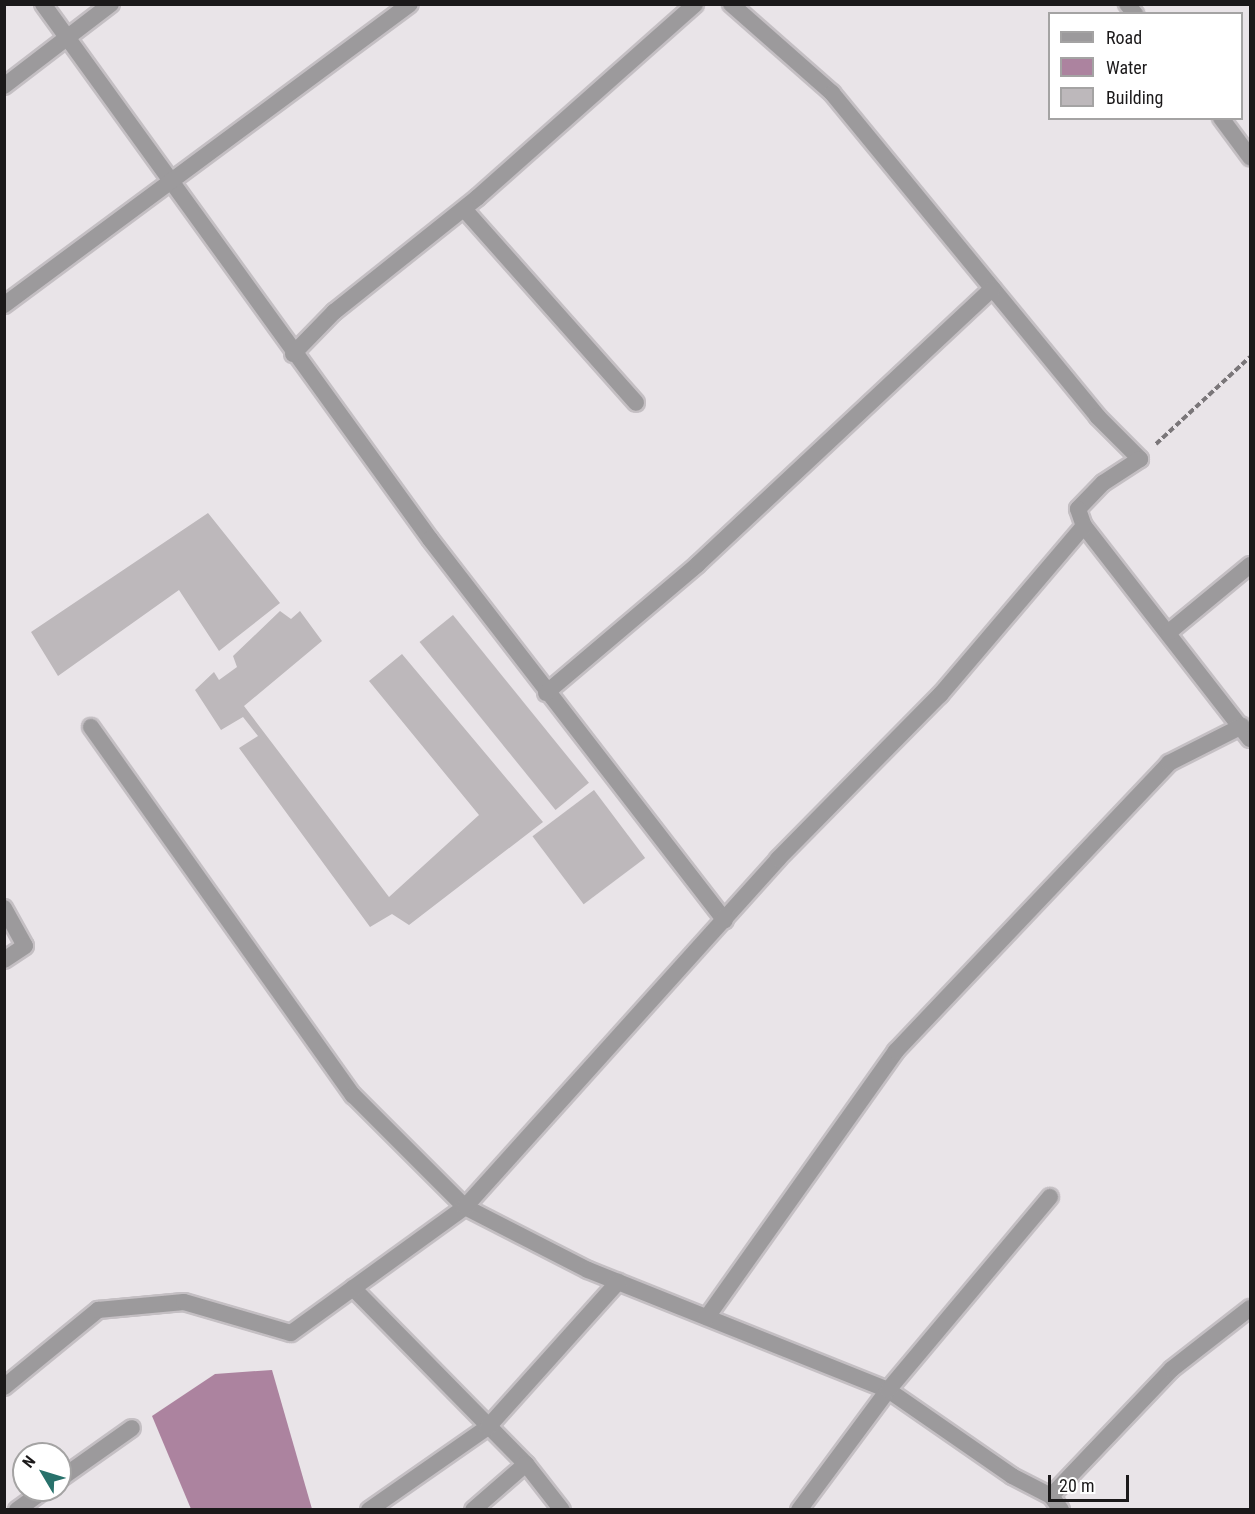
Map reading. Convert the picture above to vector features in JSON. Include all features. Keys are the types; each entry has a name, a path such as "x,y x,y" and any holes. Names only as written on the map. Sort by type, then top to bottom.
{"street":[{"path":"43,4 293,354 546,693 724,920"},
{"path":"4,86 68,42 111,4"},
{"path":"4,305 410,4"},
{"path":"293,354 334,312 464,209 695,4"},
{"path":"707,1317 896,1051 1169,763 1247,732 1084,526 1078,509 1103,483 1140,459 992,289 832,93 731,4"},
{"path":"1223,120 1251,157"},
{"path":"464,209 636,403"},
{"path":"546,693 698,564 992,289"},
{"path":"4,1388 98,1310 184,1302 291,1333 465,1207 724,920 940,695 1084,526"},
{"path":"1169,632 1251,565"},
{"path":"91,727 353,1095 465,1207 618,1282 888,1390 1012,1476 1056,1503 1172,1370 1251,1308"},
{"path":"4,909 26,946 4,960"},
{"path":"799,1509 888,1390 1050,1197"},
{"path":"369,1509 488,1426 618,1282"},
{"path":"353,1288 526,1464 562,1509"},
{"path":"72,1470 132,1428"},
{"path":"473,1509 526,1464"}],"path":[{"path":"1140,459 1251,357"}],"water":[{"path":"272,1370 312,1509 191,1509 152,1416 215,1374"}],"building":[{"path":"208,513 280,603 219,651 179,590 58,676 31,632"},
{"path":"280,611 291,619 300,611 322,641 244,706 389,897 479,815 369,681 402,654 543,822 409,925 392,914 370,927 239,748 258,736 243,717 221,730 195,690 214,672 219,680 237,667 233,656"},
{"path":"453,615 589,783 556,810 420,642"},
{"path":"594,790 645,858 584,904 533,836"}]}
